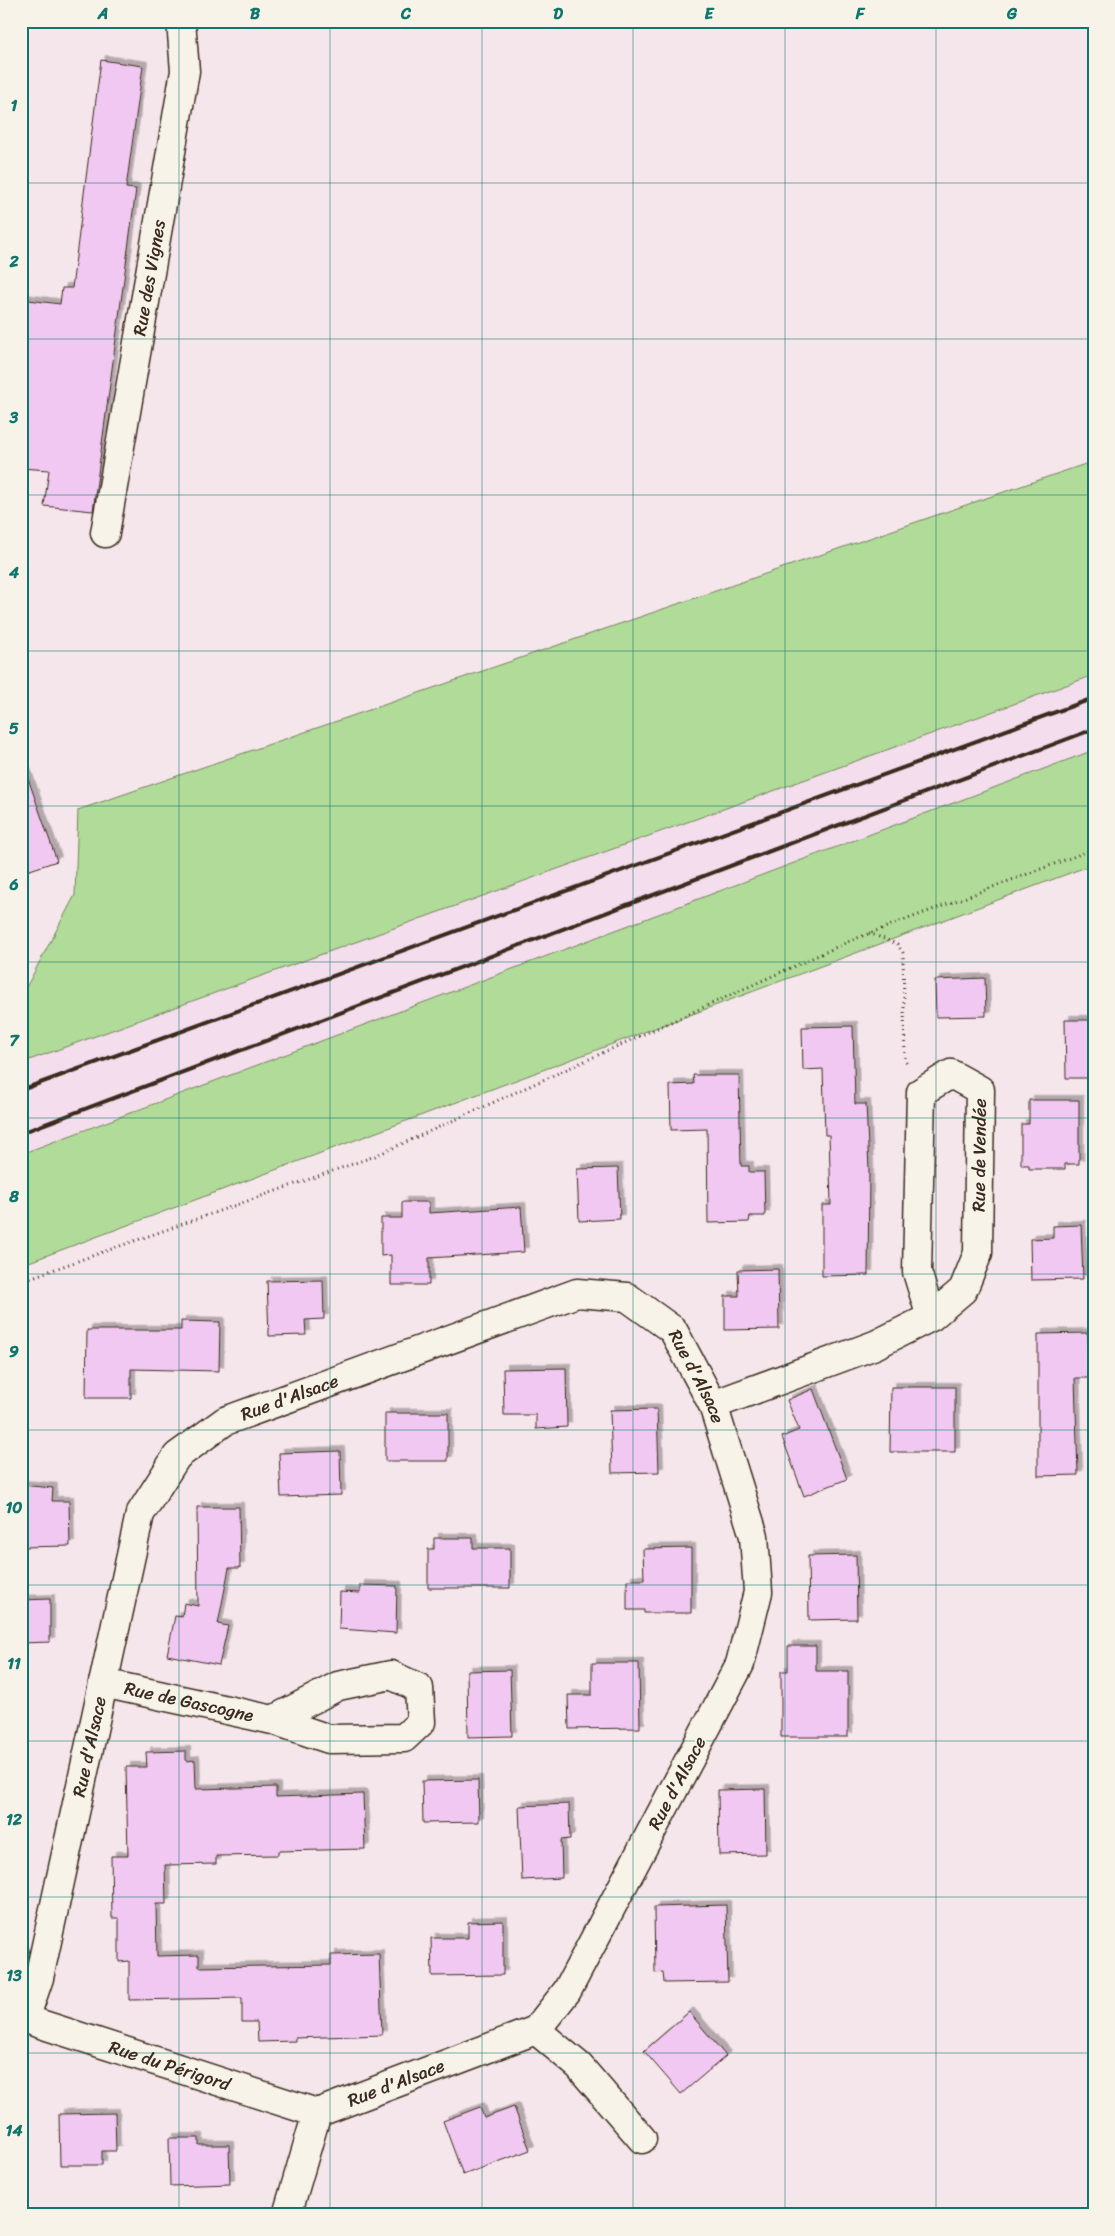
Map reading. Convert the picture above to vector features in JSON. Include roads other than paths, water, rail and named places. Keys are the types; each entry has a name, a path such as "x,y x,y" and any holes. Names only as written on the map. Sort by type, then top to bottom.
{"street":[{"name":"Rue des Vignes","path":"105,533 185,71 181,21"},
{"name":"Rue de Vendée","path":"713,1405 875,1345 931,1317 963,1290 978,1253 980,1090 951,1074 921,1092 917,1272 931,1317"},
{"name":"Rue d'Alsace","path":"23,2020 39,1978 140,1514 177,1456 225,1422 578,1293 627,1296 673,1330 713,1405 754,1536 758,1592 740,1664 567,1991 536,2030 317,2113"},
{"name":"Rue de Gascogne","path":"103,1683 273,1720 329,1739 404,1738 420,1722 419,1688 391,1675 338,1686 273,1720"},
{"name":"Rue du Périgord","path":"23,2020 317,2113"},
{"path":"536,2030 579,2066 642,2139"},
{"path":"287,2215 317,2113"}],"railway":[{"path":"21,1090 1094,698"},
{"path":"21,1133 1094,729"}]}
